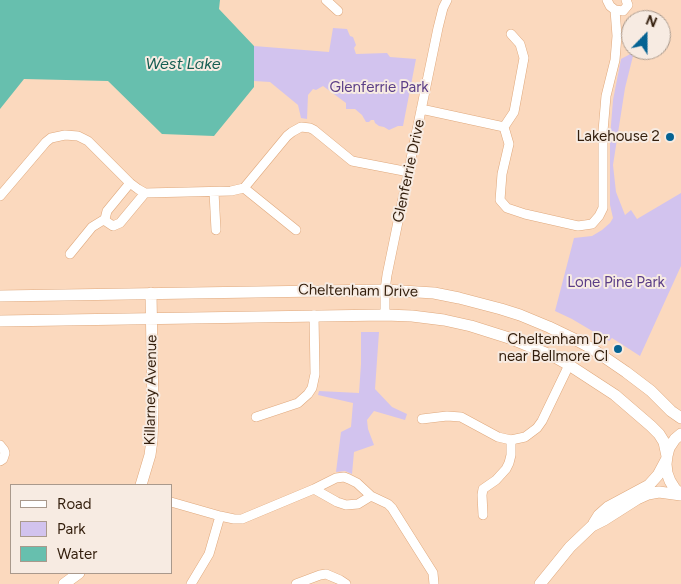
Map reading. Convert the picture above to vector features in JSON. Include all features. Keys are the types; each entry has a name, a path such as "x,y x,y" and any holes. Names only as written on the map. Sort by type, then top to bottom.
{"main road":[{"name":"Cheltenham Drive","path":"0,296 385,290 434,293 501,309 539,322 576,340 608,359 640,382 681,418"},
{"name":"Killarney Avenue","path":"141,484 148,463 152,440 152,293"},
{"name":"Cheltenham Drive","path":"0,321 385,315 436,319 471,326 517,341 553,356 615,394 659,434 664,442 667,473 670,482 681,494"},
{"path":"540,584 570,547 592,526 599,515 608,507 649,485 658,475 672,444 681,434"},
{"path":"592,526 648,494 659,492 681,494"},
{"path":"64,584 79,574"}],"street":[{"path":"326,0 338,11"},
{"name":"Glenferrie Drive","path":"385,315 385,290 438,28 447,0"},
{"path":"607,0 615,10 623,11 628,5 626,0"},
{"path":"504,127 509,144 502,174 500,200 507,208 578,226 592,224 603,208 606,96 615,60 617,36 615,10"},
{"path":"504,127 514,112 524,58 520,44 511,34"},
{"path":"421,109 504,127"},
{"path":"0,196 50,138 65,135 78,136 88,141 130,182 145,193 214,192 244,188 287,136 301,127 314,130 352,161 409,172"},
{"path":"70,254 92,227 105,219 107,211 130,182"},
{"path":"244,188 296,230"},
{"path":"214,192 216,230"},
{"path":"105,219 113,226 120,223 145,193"},
{"path":"256,417 298,403 312,388 315,374 314,315"},
{"path":"422,419 447,416 461,417 498,437 511,440 525,436 537,428 542,421 569,365"},
{"path":"484,515 483,490 506,469 511,455 511,440"},
{"path":"0,445 5,453 0,461"},
{"path":"172,502 220,516 242,519 336,478 344,478 357,483 371,496 392,508 433,573 434,584"},
{"path":"314,489 346,505 358,504 371,496"},
{"path":"191,584 209,554 220,516"},
{"path":"296,584 326,574 346,584"}],"green space":[{"name":"Glenferrie Park","path":"333,28 347,29 356,45 354,48 356,54 387,53 390,57 416,59 403,126 389,130 379,126 374,120 366,122 355,109 346,109 346,103 323,86 316,90 313,89 308,95 307,119 301,118 298,105 270,82 254,81 254,46 329,52"},
{"name":"Lone Pine Park","path":"621,59 632,60 625,88 613,165 616,192 625,215 631,210 637,219 681,193 681,266 640,356 612,338 609,341 555,311 574,238 592,236 602,230 613,218 610,205 610,137 613,100"},
{"path":"361,332 379,332 375,389 392,407 407,414 405,420 374,411 367,420 374,445 354,452 352,474 345,471 336,472 341,432 351,427 353,403 318,395 319,391 359,393"}],"water":[{"name":"West Lake","path":"0,0 220,0 219,9 254,46 254,87 214,136 162,134 108,81 24,79 0,109"}],"place":[{"name":"Lakehouse 2","path":"670,137"},
{"name":"Cheltenham Dr near Bellmore Cl","path":"618,349"}]}
